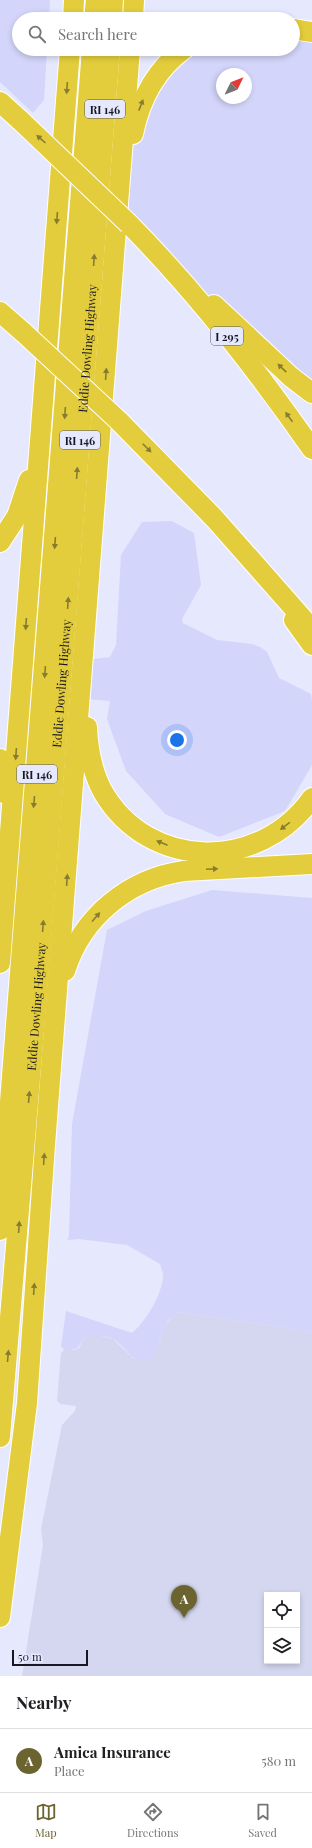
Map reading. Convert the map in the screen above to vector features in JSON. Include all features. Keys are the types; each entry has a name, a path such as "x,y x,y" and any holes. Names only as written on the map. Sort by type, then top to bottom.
{"highway":[{"path":"73,12 74,0"},
{"path":"95,12 96,0"},
{"path":"112,12 113,0"},
{"path":"133,12 134,0"},
{"path":"300,30 312,32"},
{"path":"0,963 69,56"},
{"name":"Eddie Dowling Highway","path":"0,1230 52,580 91,56"},
{"name":"Eddie Dowling Highway","path":"0,1437 37,1000 109,56"},
{"path":"0,1617 24,1434 129,56"},
{"path":"119,197 134,129 144,98 158,74 177,56"},
{"name":"I 295","path":"0,102 76,171 133,228 214,319 312,449"},
{"path":"133,228 291,377 312,393"},
{"path":"0,312 23,338 119,421 177,478 240,546 312,629"},
{"path":"0,325 23,338"},
{"path":"0,542 12,527 22,504 29,481 43,404"},
{"path":"240,546 312,645"},
{"path":"86,620 87,724 91,760 102,790 116,810 132,825 150,838 170,847 204,853 228,851 251,845 273,835 293,819 312,798"},
{"path":"0,759 4,799 3,922"},
{"path":"56,1016 62,980 78,943 95,918 123,893 146,881 171,873 312,864"},
{"path":"0,1547 32,1328"}],"shaded area":[{"path":"0,0 50,0 49,12 12,12 12,56 47,56 44,100 33,113 0,82"},
{"path":"300,35 312,38 312,397 199,289 120,201 140,108 183,56 300,56"},
{"path":"172,521 194,533 201,585 182,619 183,623 217,640 252,644 260,647 267,652 279,678 311,694 312,765 285,811 219,837 165,814 126,771 107,719 110,701 86,699 86,660 110,657 116,645 121,555 142,522"},
{"path":"212,890 312,898 312,1332 179,1312 173,1315 166,1325 155,1357 147,1360 141,1361 136,1359 119,1343 113,1339 103,1336 85,1336 78,1348 73,1350 64,1350 61,1346 66,1311 132,1333 148,1315 160,1291 163,1276 160,1264 127,1245 79,1239 67,1240 69,1236 72,1124 107,930 146,911"},
{"path":"179,1312 312,1332 312,1676 22,1676 43,1545 41,1529 62,1425 75,1411 76,1406 61,1404 57,1401 61,1353 64,1350 74,1350 79,1348 85,1336 101,1336 113,1339 134,1359 152,1358 155,1356 164,1327 173,1315"}],"place":[{"name":"Amica Insurance","path":"184,1618"}]}
